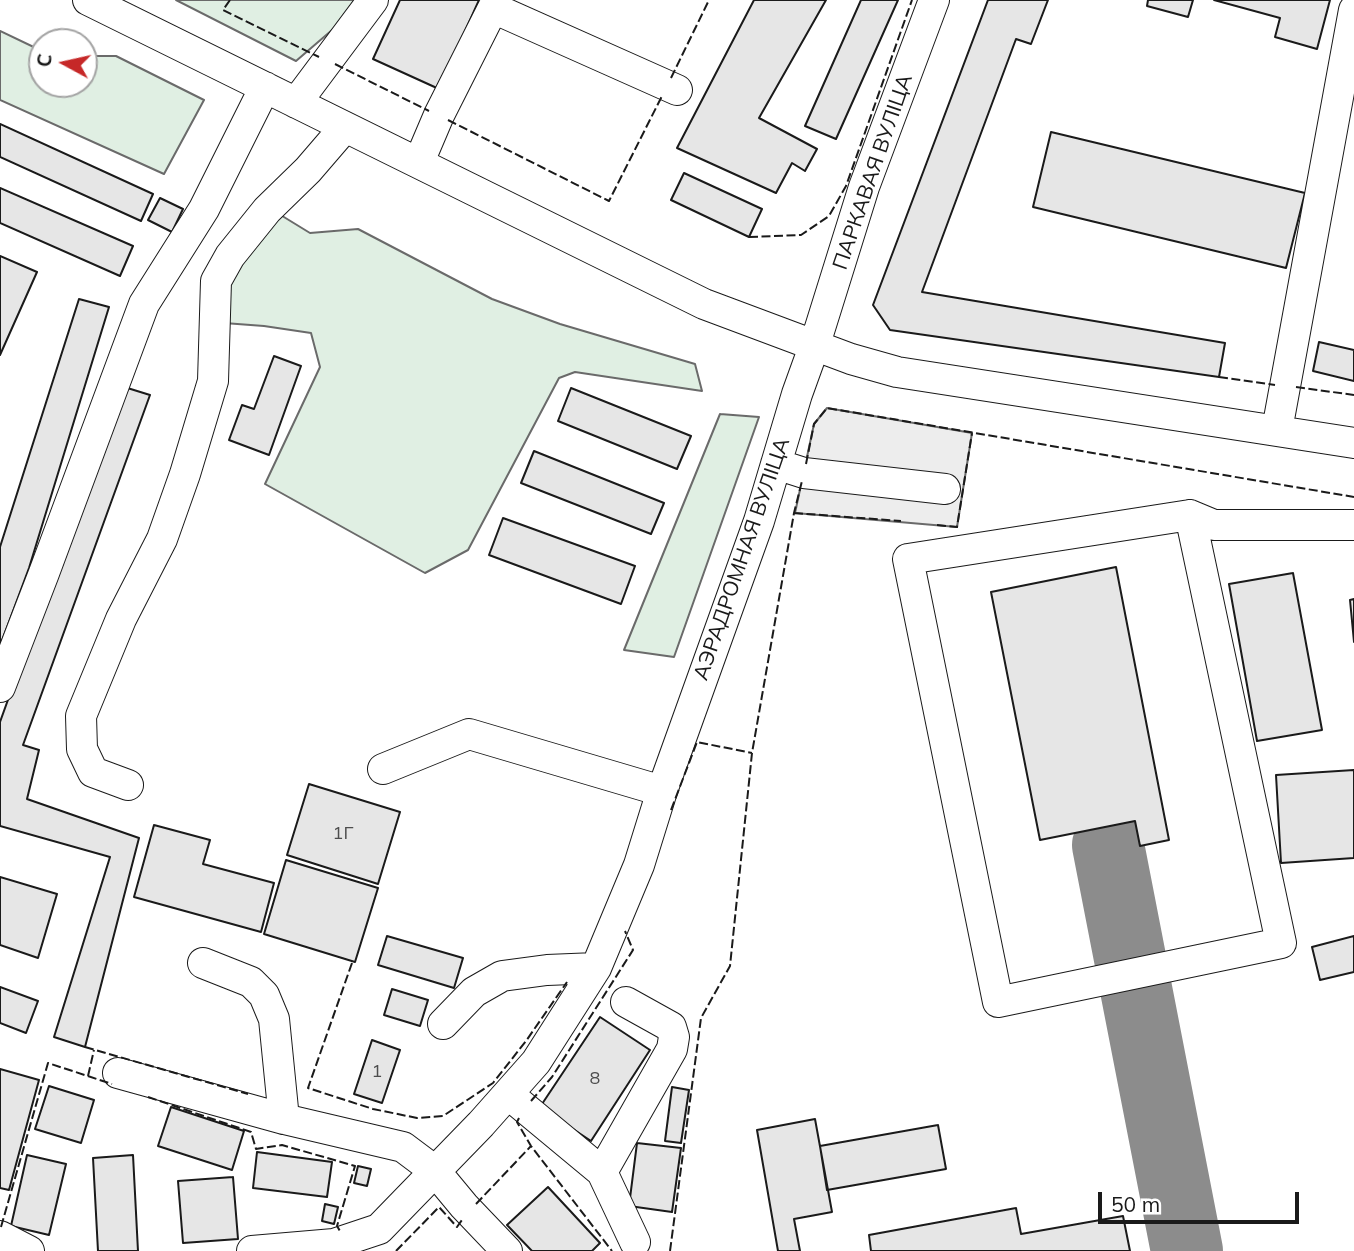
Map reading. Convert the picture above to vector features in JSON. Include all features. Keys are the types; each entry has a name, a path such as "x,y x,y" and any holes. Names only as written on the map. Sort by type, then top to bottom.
{"street":[{"path":"88,0 704,304 851,359 897,372 1354,443"},
{"path":"296,103 373,0"},
{"name":"ПАРКАВАЯ ВУЛІЦА","path":"816,344 864,187 934,0"},
{"path":"419,163 439,115 495,4 677,90"},
{"path":"1277,430 1354,10"},
{"path":"0,687 144,304 204,209 265,87"},
{"path":"128,785 93,772 82,750 81,716 121,620 162,539 185,474 213,381 215,281 230,256 267,210 308,170 345,128"},
{"name":"АЭРАДРОМНАЯ ВУЛІЦА","path":"251,1251 334,1244 379,1229 536,1062 596,968 639,865 662,791 759,521 797,394 816,344"},
{"path":"776,464 804,473 945,489"},
{"path":"1190,515 1281,943 998,1002 908,559 1190,515 1214,525 1354,525"},
{"path":"383,769 469,734 662,791"},
{"path":"203,963 251,982 264,995 274,1019 284,1119"},
{"path":"443,1024 474,992 502,976 547,970 596,968"},
{"path":"602,1172 672,1049 674,1037 671,1027 626,1002"},
{"path":"118,1073 284,1119 402,1147 435,1171 507,1251"},
{"path":"508,1094 602,1172 635,1242"},
{"path":"0,1236 29,1251"}],"green space":[{"path":"176,0 367,0 296,61"},
{"path":"0,31 28,44 28,98 98,98 98,56 116,56 204,100 164,174 0,100"},
{"path":"279,214 310,233 358,229 492,299 560,324 695,364 702,391 575,372 559,378 468,550 425,573 265,484 320,367 311,333 224,323 228,279"},
{"path":"720,414 759,417 674,657 624,650"}],"shaded area":[{"path":"827,408 972,433 957,527 795,513 814,424"}],"building":[{"path":"400,0 479,0 439,89 373,59"},
{"path":"754,0 826,0 759,118 817,149 805,171 792,163 776,193 677,148"},
{"path":"861,0 898,0 836,139 805,126"},
{"path":"988,0 1048,0 1031,44 1016,39 922,292 1225,343 1219,377 890,330 873,305"},
{"path":"1148,0 1193,0 1188,17 1147,6"},
{"path":"1214,0 1330,0 1317,49 1275,37 1280,18"},
{"path":"0,124 153,194 141,221 0,157"},
{"path":"1051,132 1305,193 1286,268 1033,207"},
{"path":"684,173 762,209 749,237 671,200"},
{"path":"0,188 133,246 120,276 0,223"},
{"path":"160,198 183,209 172,232 148,220"},
{"path":"0,256 37,272 0,355"},
{"path":"79,299 109,307 29,568 0,646 0,547"},
{"path":"1319,342 1354,350 1354,381 1313,371"},
{"path":"274,356 301,366 269,455 229,440 242,405 254,409"},
{"path":"121,386 150,395 23,745 39,750 27,799 139,838 85,1047 54,1037 110,857 0,826 0,722"},
{"path":"571,388 691,436 677,469 558,421"},
{"path":"534,451 664,503 651,534 521,483"},
{"path":"503,518 635,566 621,604 489,555"},
{"path":"1116,567 1169,840 1140,846 1135,821 1040,840 991,592"},
{"path":"1293,573 1322,730 1257,741 1229,584"},
{"path":"1354,599 1354,642 1350,600"},
{"path":"1354,770 1354,858 1281,863 1276,775"},
{"path":"309,784 400,812 378,884 287,855"},
{"path":"154,825 210,840 203,864 274,883 261,932 134,897"},
{"path":"286,860 378,888 355,962 264,934"},
{"path":"0,877 57,894 38,958 0,945"},
{"path":"387,936 463,958 454,988 378,965"},
{"path":"1354,936 1354,972 1320,980 1312,947"},
{"path":"0,987 38,1001 26,1033 0,1023"},
{"path":"392,989 428,1000 420,1026 384,1015"},
{"path":"600,1017 650,1050 591,1141 540,1107"},
{"path":"372,1040 400,1050 382,1103 354,1094"},
{"path":"0,1069 39,1080 9,1190 0,1188"},
{"path":"49,1086 94,1100 81,1143 35,1129"},
{"path":"672,1087 689,1090 681,1143 665,1141"},
{"path":"171,1107 244,1131 232,1170 158,1146"},
{"path":"815,1119 832,1212 794,1219 800,1251 778,1251 757,1130"},
{"path":"938,1125 946,1169 827,1190 820,1146"},
{"path":"637,1143 681,1148 672,1212 629,1206"},
{"path":"257,1152 332,1162 327,1197 253,1188"},
{"path":"27,1155 66,1164 49,1235 11,1226"},
{"path":"133,1155 138,1251 98,1251 93,1158"},
{"path":"358,1166 371,1169 367,1186 354,1183"},
{"path":"233,1177 238,1239 183,1243 178,1181"},
{"path":"548,1187 600,1243 592,1251 532,1251 507,1225"},
{"path":"325,1204 338,1207 334,1224 322,1221"},
{"path":"1016,1208 1021,1234 1123,1216 1130,1251 871,1251 869,1235"}],"taxiway":[{"path":"1108,845 1187,1251"}],"fence":[{"path":"230,0 223,10 319,57"},
{"path":"671,78 709,0"},
{"path":"749,237 801,235 829,216 846,186 912,0"},
{"path":"335,64 429,111"},
{"path":"448,120 609,201 663,94"},
{"path":"1219,377 1275,385"},
{"path":"1296,387 1354,395"},
{"path":"806,464 814,424 827,408 1354,497"},
{"path":"937,525 957,527 972,433"},
{"path":"670,1251 701,1018 730,966 752,753 802,481"},
{"path":"794,513 901,521"},
{"path":"671,810 697,742 752,753"},
{"path":"531,1101 552,1077 633,950 625,931"},
{"path":"352,963 308,1088 373,1109 417,1118 443,1116 493,1083 567,982"},
{"path":"85,1047 248,1094"},
{"path":"88,1076 94,1050"},
{"path":"1,1227 48,1063 112,1084"},
{"path":"148,1097 251,1132 256,1149 282,1145 355,1166 337,1226 340,1231"},
{"path":"519,1118 517,1122 531,1146 612,1251"},
{"path":"476,1204 531,1146"},
{"path":"396,1251 439,1207 457,1227 462,1220"}]}
